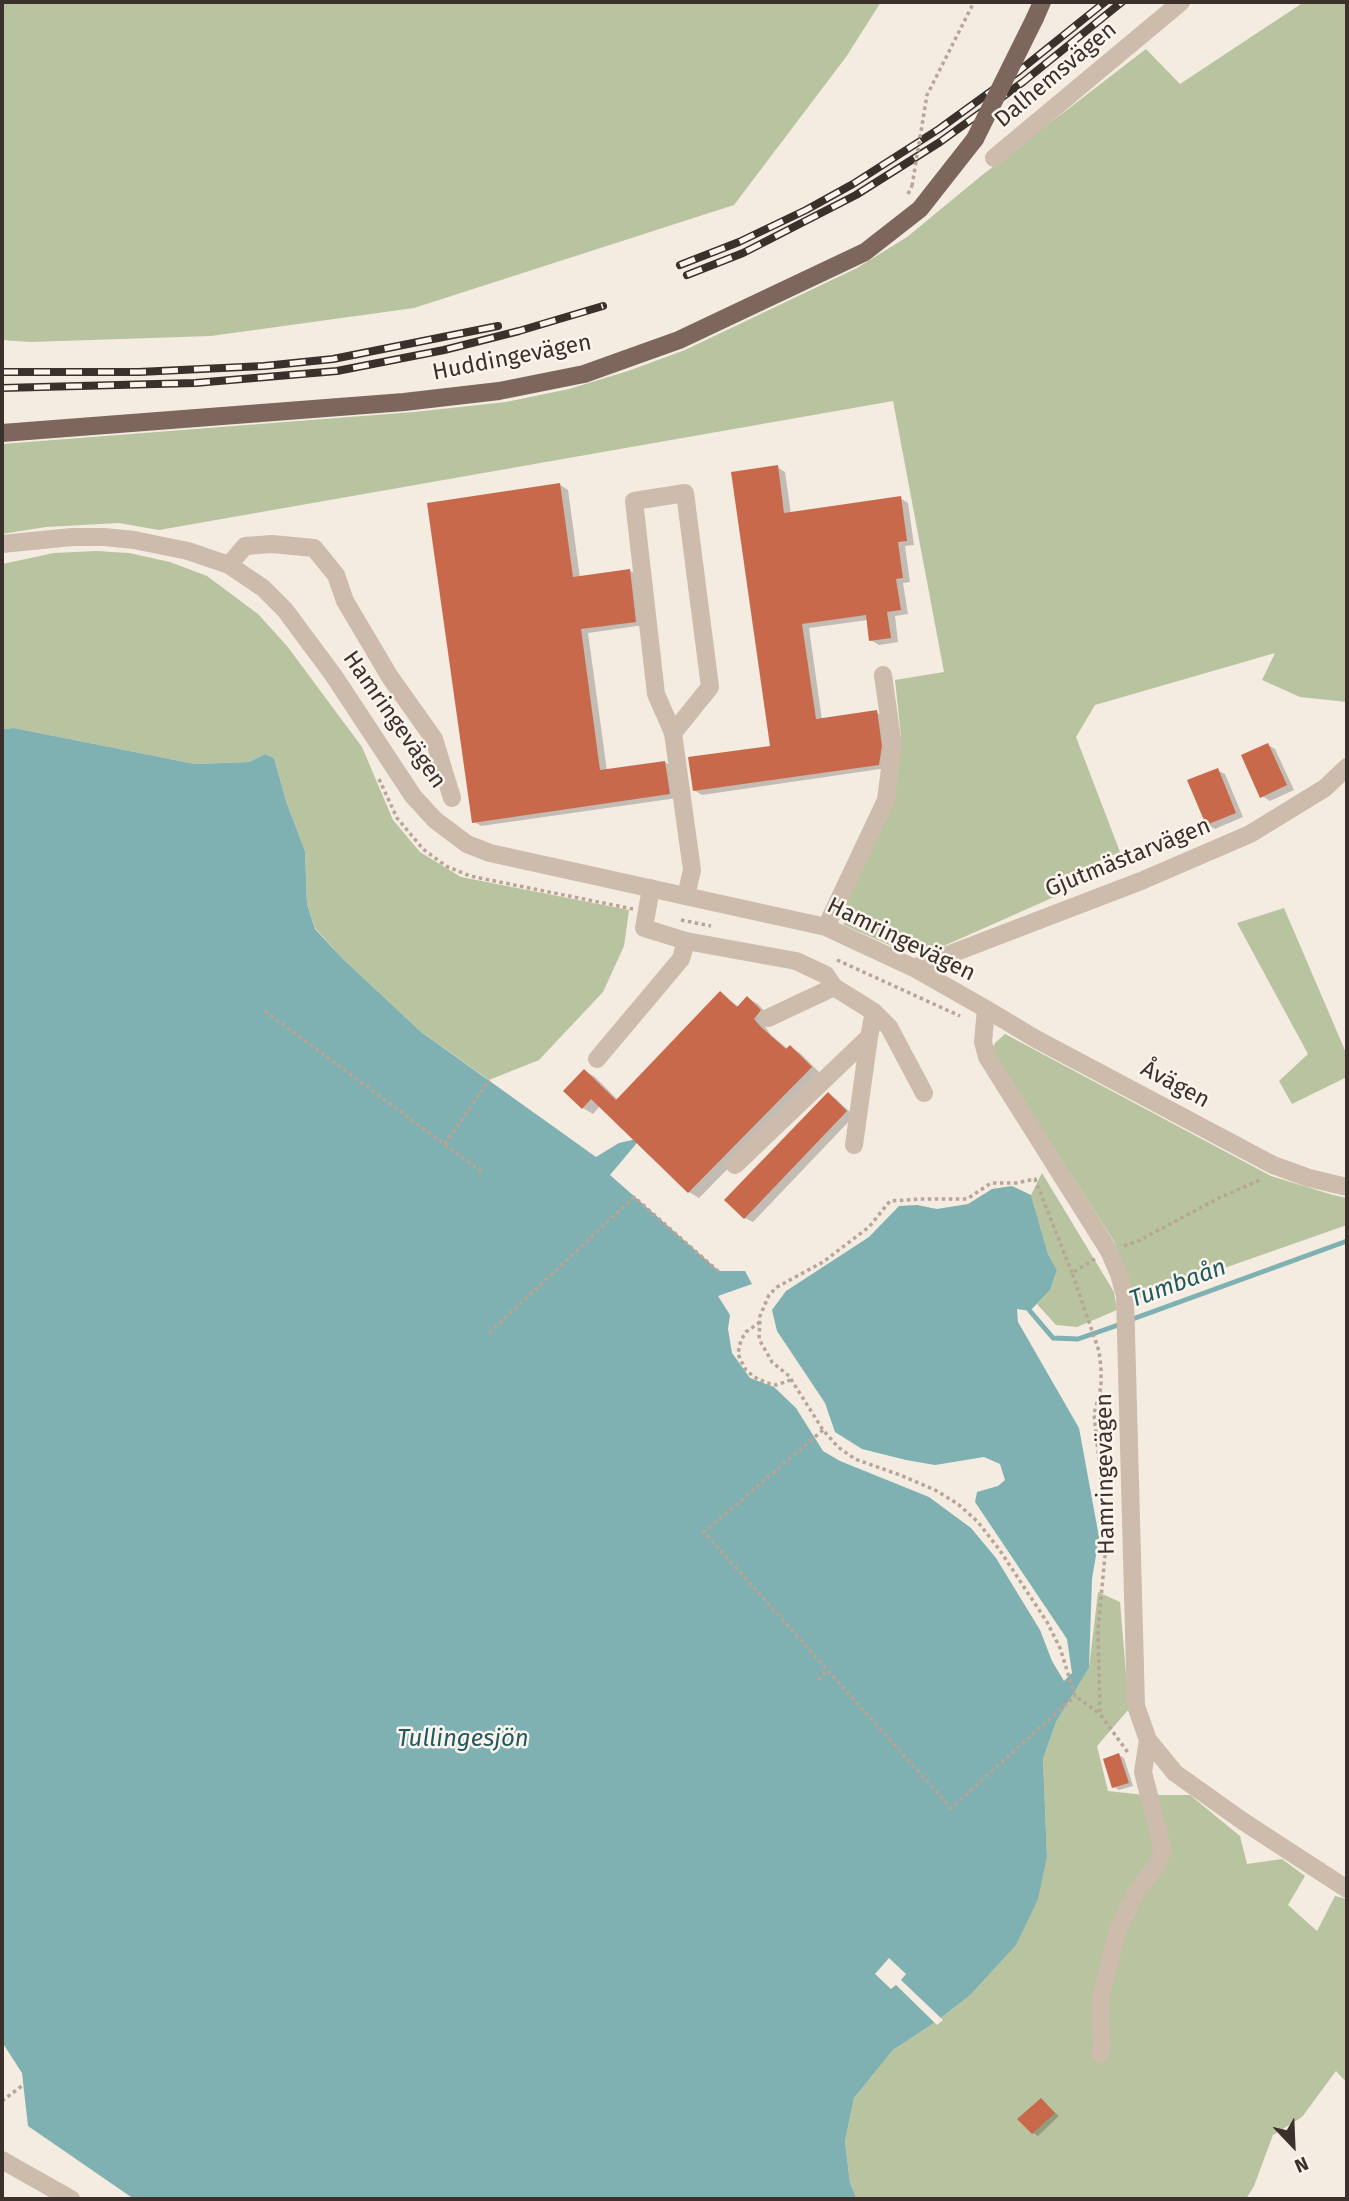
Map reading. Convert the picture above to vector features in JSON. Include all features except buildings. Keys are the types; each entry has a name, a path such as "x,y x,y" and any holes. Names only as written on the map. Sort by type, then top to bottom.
{"main road":[{"name":"Huddingevägen","path":"2,433 404,402 499,391 584,374 679,340 864,252 920,209 975,139 1039,10"}],"street":[{"name":"Dalhemsvägen","path":"994,159 1181,2"},
{"path":"673,733 710,687 685,493 634,501 656,694 673,733 692,870 686,896"},
{"name":"Hamringevägen","path":"2,544 72,537 104,537 188,551 229,565 263,588 300,628 414,796 435,820 467,844 490,853 826,927 914,968 986,1009 983,1042 987,1057 1109,1251 1125,1296 1136,1706 1148,1740 1175,1773 1347,1889"},
{"path":"229,565 246,546 272,544 314,548 336,575 345,601 390,677 434,739 452,798"},
{"path":"826,927 886,800 892,746 883,675"},
{"name":"Gjutmästarvägen","path":"914,968 1141,881 1250,834 1325,788 1347,767"},
{"path":"651,888 644,928 686,942 796,961 826,975 834,988 874,1012 889,1027 924,1093"},
{"path":"597,1059 681,959 686,942"},
{"path":"768,1018 834,988"},
{"name":"Åvägen","path":"986,1009 1273,1165 1335,1186 1347,1187"},
{"path":"853,1145 874,1012"},
{"path":"735,1165 869,1037"},
{"path":"1100,2054 1100,2000 1118,1930 1136,1892 1157,1866 1163,1850 1143,1772 1148,1740"},
{"path":"2,2160 71,2199"}],"path":[{"path":"904,202 912,186 928,95 974,2"},
{"path":"265,1012 482,1171"},
{"path":"445,1144 489,1080"},
{"path":"1072,1273 1109,1251 1138,1241 1219,1198 1287,1170"},
{"path":"1100,1714 1098,1629 1107,1535 1094,1414 1101,1387 1099,1351 1084,1304 1035,1179 1016,1184 991,1183 967,1199 890,1201 869,1227 824,1262 777,1287 769,1295 760,1316 759,1339 772,1362 792,1380 823,1430 838,1447 855,1460 935,1490 978,1521 1047,1622 1060,1648 1075,1696 1100,1714 1143,1772"},
{"path":"489,1333 635,1197 719,1272"},
{"path":"760,1322 746,1332 741,1340 738,1353 746,1370 767,1383 776,1385 792,1380"},
{"path":"823,1430 704,1532 951,1808 1075,1696"},
{"path":"818,1679 827,1671"},
{"path":"2,2101 23,2084"}],"green space":[{"path":"2,2 881,2 846,57 734,205 414,308 211,336 30,342 2,340"},
{"path":"1304,2 1347,2 1347,702 1300,697 1262,680 1275,653 1095,705 1076,737 1120,852 1076,871 1063,893 937,949 905,952 844,925 840,908 892,799 901,736 895,680 944,672 893,401 159,530 119,523 46,527 2,534 2,444 414,412 506,402 569,389 685,350 857,268 907,237 981,176 1146,49 1180,84"},
{"path":"54,553 129,553 170,562 207,576 258,614 287,646 362,747 393,820 420,852 461,877 629,910 624,946 603,992 539,1060 489,1080 421,1032 342,958 315,928 307,904 305,851 287,804 274,758 265,754 249,762 195,764 14,728 2,729 2,564"},
{"path":"1284,908 1347,1055 1347,1077 1292,1104 1279,1081 1308,1054 1237,923"},
{"path":"1005,1034 1271,1176 1347,1198 1347,1225 1136,1299 1115,1243 991,1050"},
{"path":"1042,1173 1114,1292 1117,1310 1077,1327 1056,1325 1037,1304 1050,1290 1057,1270 1048,1254 1031,1195"},
{"path":"1098,1592 1120,1602 1129,1709 1097,1746 1108,1791 1145,1795 1190,1795 1240,1836 1247,1864 1282,1859 1305,1876 1288,1905 1317,1931 1335,1896 1347,1899 1347,2083 1336,2071 1302,2117 1273,2135 1254,2186 1246,2199 857,2199 850,2183 845,2141 854,2098 893,2050 968,1997 1047,1856 1043,1759 1056,1722 1089,1668"}],"water":[{"name":"Tullingesjön","path":"14,728 195,764 249,762 265,754 274,758 287,804 305,851 307,904 315,929 421,1032 596,1157 619,1143 641,1138 610,1175 719,1271 745,1271 752,1284 718,1296 730,1315 728,1329 732,1353 750,1378 774,1387 796,1408 823,1451 840,1461 929,1497 971,1528 996,1558 1040,1630 1052,1661 1064,1681 1072,1673 1067,1639 975,1502 977,1492 998,1486 1005,1480 1000,1464 984,1457 935,1465 906,1460 862,1449 835,1432 825,1403 777,1331 772,1310 786,1291 869,1237 899,1206 917,1205 937,1209 968,1204 992,1189 1012,1186 1031,1195 1048,1254 1057,1270 1050,1290 1030,1311 1017,1309 1018,1322 1079,1428 1099,1537 1092,1579 1089,1668 1056,1722 1043,1759 1047,1856 1038,1899 1016,1945 968,1997 893,2050 854,2098 845,2141 850,2183 857,2199 134,2199 28,2126 22,2073 2,2042 2,729"}],"pier":[{"path":"889,1958 906,1974 901,1980 943,2020 937,2025 896,1985 891,1989 875,1974"}],"waterway":[{"name":"Tumbaån","path":"1130,1320 1347,1241"},
{"name":"Tumbaån","path":"1030,1311 1053,1338 1078,1339 1121,1324"}],"railway":[{"path":"680,265 739,242 853,184 939,129 1019,71 1105,2"},
{"path":"687,275 743,253 856,195 940,142 1023,82 1122,2"},
{"path":"2,388 195,383 337,371 444,350 603,306"},
{"path":"2,372 139,372 264,366 333,359 498,326"}]}
